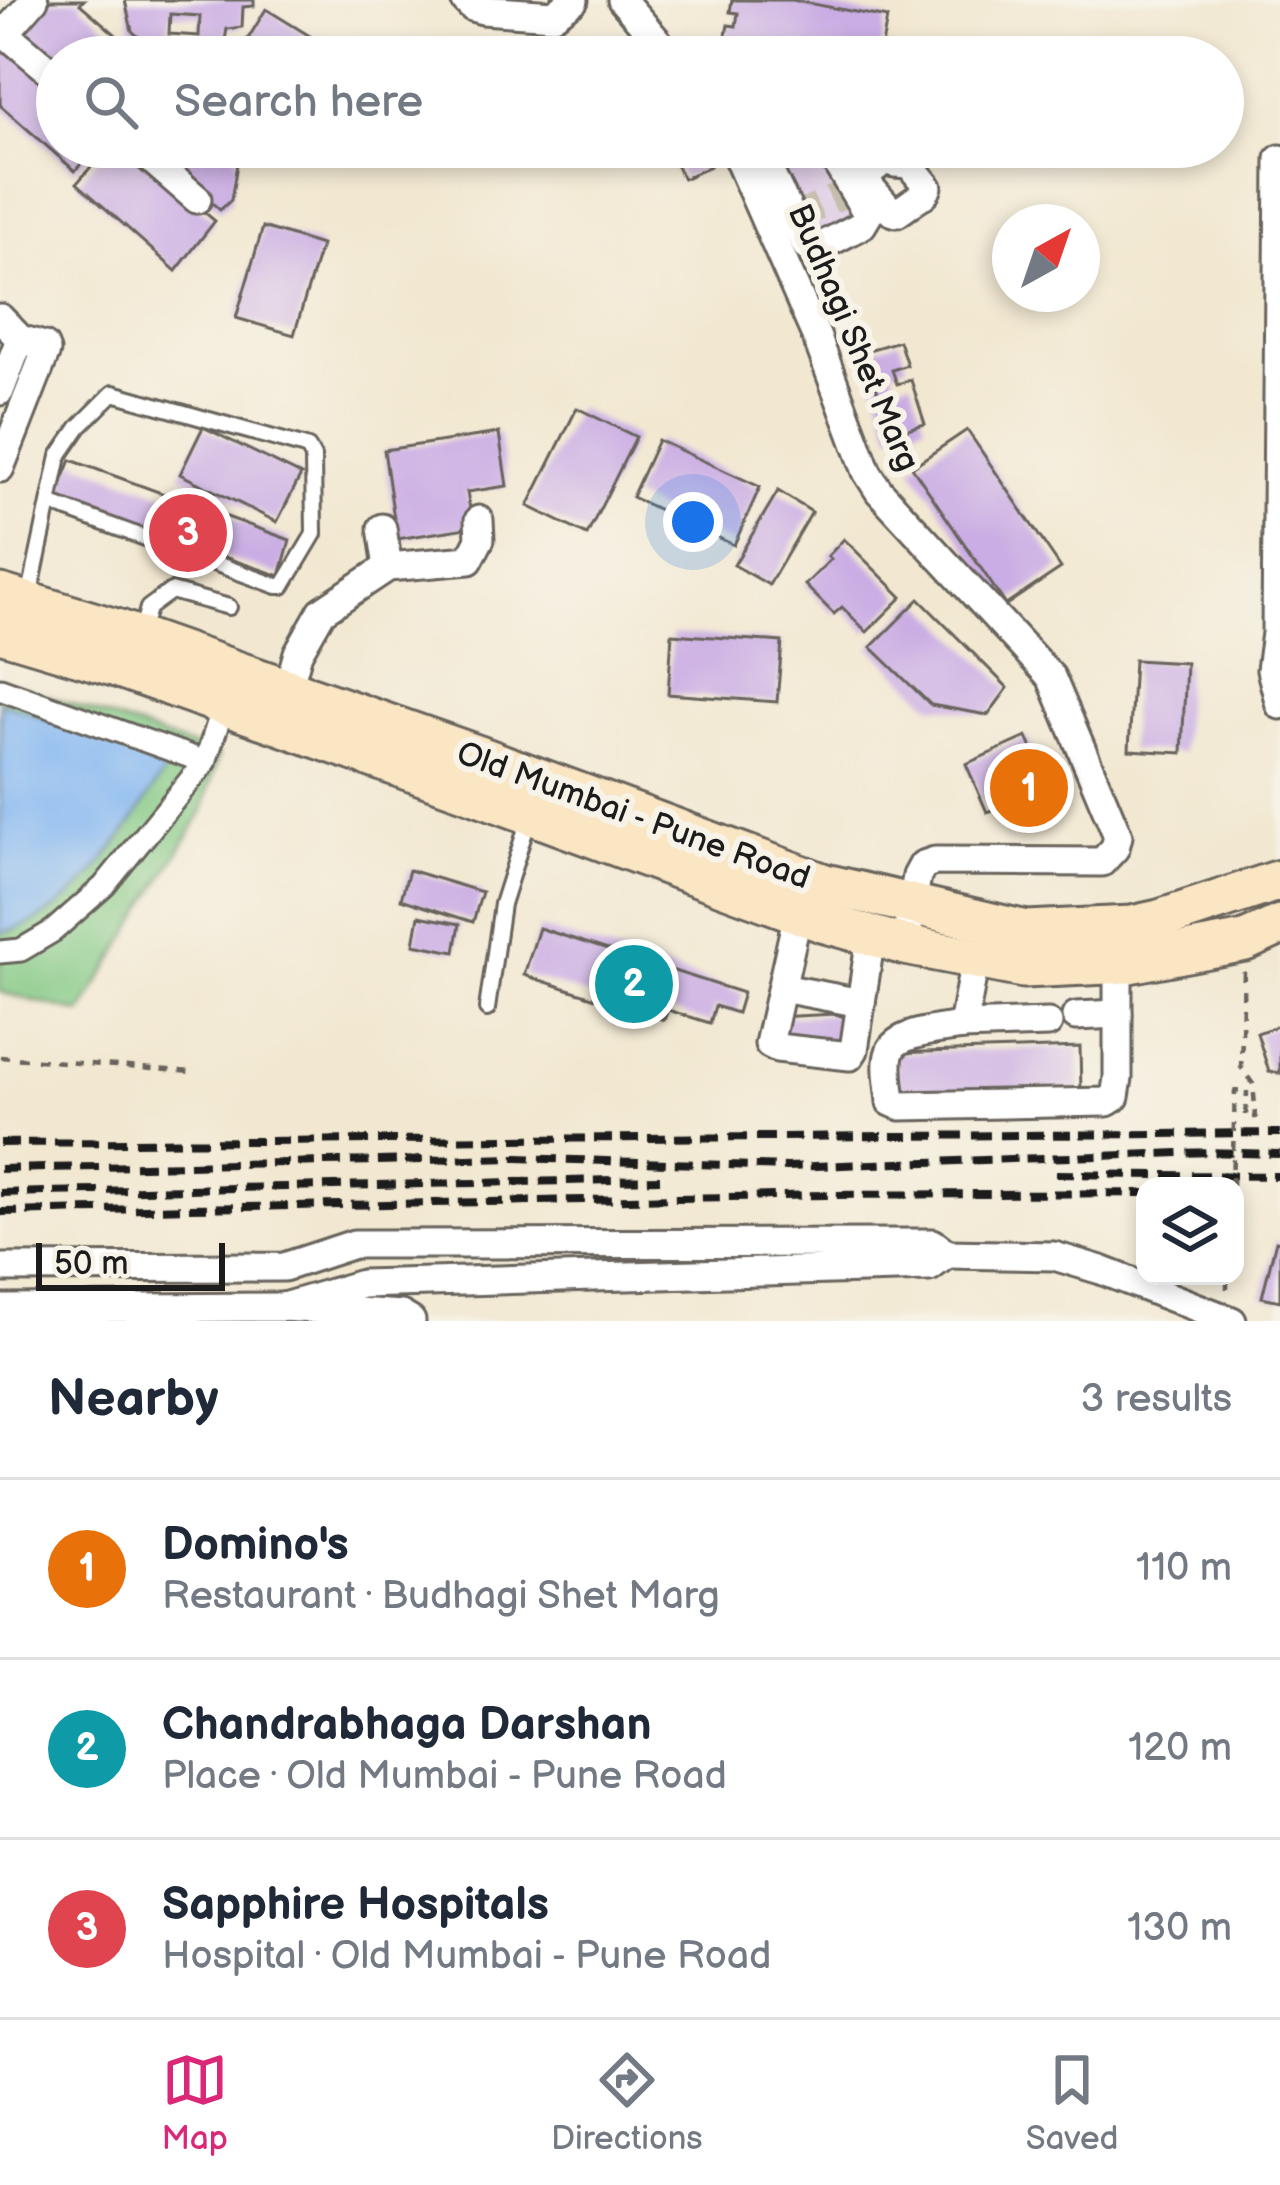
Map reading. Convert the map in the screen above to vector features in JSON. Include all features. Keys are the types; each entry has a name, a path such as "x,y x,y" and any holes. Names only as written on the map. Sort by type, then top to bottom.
{"main road":[{"name":"Old Mumbai - Pune Road","path":"14,599 139,638 282,707 516,796 798,913 888,940 1023,968 1118,964 1262,933"},
{"name":"Old Mumbai - Pune Road","path":"0,632 224,706 282,707"},
{"name":"Old Mumbai - Pune Road","path":"516,796 825,884 1026,931 1132,926 1280,880"}],"street":[{"path":"34,0 3,31 36,58"},
{"path":"465,0 483,10 553,15 574,0"},
{"path":"622,0 653,36"},
{"path":"1280,159 1276,633 1280,705"},
{"path":"161,168 197,199"},
{"name":"Budhagi Shet Marg","path":"742,168 817,338 867,472 878,491 1052,677 1118,836 1102,862 935,861 922,865 912,904 888,940 861,1003 850,1056 769,1044 782,988"},
{"path":"768,168 812,251 862,224 868,215 837,168"},
{"path":"0,318 20,339 44,346 46,351 0,468"},
{"path":"0,392 20,339"},
{"path":"282,707 298,653 322,611 388,567 469,560 480,539 479,520"},
{"path":"382,528 388,567"},
{"path":"0,689 205,762"},
{"path":"0,952 21,950 53,931 104,886 205,762 224,706"},
{"path":"798,913 782,988 861,1003"},
{"path":"963,1026 975,960"},
{"path":"1118,964 1118,1014 1118,1078 1114,1096 1107,1102 900,1106 891,1102 889,1052 905,1037 963,1026 1118,1014"},
{"path":"0,1268 284,1267 354,1244 932,1243 947,1254 1054,1256 1232,1321"},
{"path":"283,1314 362,1284 930,1267 947,1254"},
{"path":"283,1314 284,1267"},
{"path":"0,1309 401,1316 411,1321"}],"lane":[{"path":"14,599 50,503 59,456 112,393 302,446 313,458 314,534 283,586 50,503"},
{"path":"139,638 148,608 171,591 229,608"},
{"path":"487,1010 516,796"}],"path":[{"path":"1232,1177 1235,1090 1247,1091 1246,1117 1256,1117 1253,1084 1241,1067 1262,933"},
{"path":"0,1057 192,1072"}],"green space":[{"path":"0,679 218,756 202,813 81,1013 0,992"}],"water":[{"path":"0,702 144,753 148,748 173,758 121,838 80,888 29,924 0,933"}],"building":[{"path":"51,0 84,0 80,4 115,34 36,36 36,43 23,32"},
{"path":"125,0 254,0 254,6 243,7 242,27 227,29 226,36 199,36 138,36 132,31","holes":["170,14 200,16 199,36 169,34"]},
{"path":"732,0 792,0 887,18 884,36 726,36 728,25 736,26 738,13 730,12"},
{"path":"266,9 310,36 250,36"},
{"path":"7,45 36,71 36,137 0,105 0,53"},
{"path":"90,168 152,168 215,221 176,271 77,183"},
{"path":"175,168 236,168 231,200 220,210"},
{"path":"678,168 706,168 683,179"},
{"path":"789,168 833,168 862,218 812,246 773,177"},
{"path":"263,227 321,245 294,335 236,318"},
{"path":"899,341 907,365 892,370 897,384 911,380 925,424 891,434 865,351"},
{"path":"577,408 636,437 587,535 528,506"},
{"path":"203,427 301,475 277,522 180,474"},
{"path":"967,430 1061,568 1006,605 912,467"},
{"path":"499,433 507,486 467,492 473,527 397,539 384,450"},
{"path":"658,440 760,487 734,545 632,497"},
{"path":"71,460 290,540 280,576 55,499"},
{"path":"778,491 812,512 769,585 734,565"},
{"path":"844,539 902,597 867,632 842,607 834,614 805,585"},
{"path":"919,599 1008,688 988,715 931,705 871,647"},
{"path":"672,634 782,642 777,702 668,694"},
{"path":"1134,660 1186,663 1182,753 1129,750"},
{"path":"1027,737 1048,785 987,812 966,764"},
{"path":"409,870 482,892 473,922 401,899"},
{"path":"419,916 460,924 455,952 414,944"},
{"path":"539,928 743,993 737,1013 715,1006 710,1023 668,1010 664,1020 524,975"},
{"path":"836,1014 853,1020 851,1049 775,1041 776,1017"},
{"path":"1280,1025 1280,1073 1269,1072 1257,1033"},
{"path":"1080,1047 1081,1093 896,1099 894,1053"},
{"path":"1276,1241 1280,1242 1280,1301 1262,1297"}],"tunnel":[{"path":"794,218 848,192"}],"railway":[{"path":"0,1143 1280,1133"},
{"path":"0,1169 518,1158 787,1167 1210,1152 1280,1154"},
{"path":"1056,1174 1280,1176"},
{"path":"0,1193 660,1179"},
{"path":"0,1212 1136,1193"}],"place":[{"name":"Sapphire Hospitals","path":"188,533"},
{"name":"Domino's","path":"1029,788"},
{"name":"Chandrabhaga Darshan","path":"634,984"}]}
